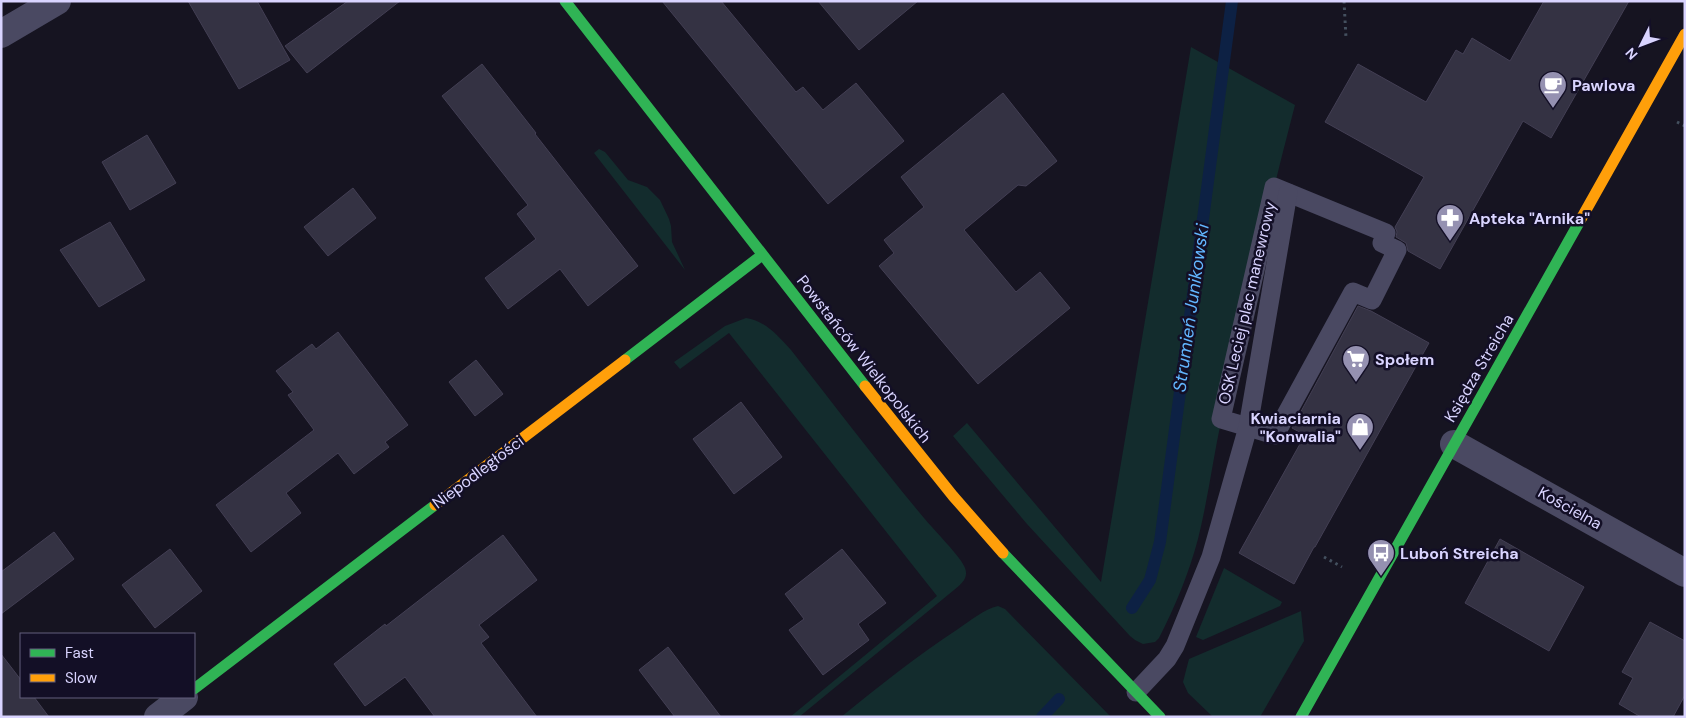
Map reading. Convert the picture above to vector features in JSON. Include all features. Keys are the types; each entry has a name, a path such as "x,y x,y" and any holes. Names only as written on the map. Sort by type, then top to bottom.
{"street":[{"path":"1,34 57,1"},
{"name":"Powstańców Wielkopolskich","path":"565,1 869,392 953,496 1011,562 1160,717"},
{"name":"Księdza Streicha","path":"1301,717 1685,34"},
{"name":"Niepodległości","path":"195,688 762,255"},
{"name":"Kościelna","path":"1454,444 1685,573"},
{"path":"158,717 183,698"}],"lane":[{"name":"OSK Leciej plac manewrowy","path":"1274,187 1386,233 1382,243 1397,250 1372,300 1353,292 1275,435 1248,427 1221,419 1274,187"},
{"path":"1136,692 1167,659 1212,558 1248,427 1288,193"}],"path":[{"path":"1344,1 1346,38"},
{"path":"1675,120 1685,126"},
{"path":"1324,557 1342,567"}],"green space":[{"path":"1191,47 1295,105 1239,339 1198,539 1181,590 1159,638 1155,642 1143,644 1130,636 1027,524 953,436 967,423 1101,582"},
{"path":"599,149 605,152 628,180 647,187 660,200 671,226 672,242 685,270 594,153"},
{"path":"746,318 766,326 791,350 890,476 963,563 966,572 964,580 957,588 799,717 790,717 937,596 729,333 680,369 674,362 725,326"},
{"path":"1224,568 1282,602 1280,606 1203,640 1196,637"},
{"path":"998,606 1005,609 1111,717 841,717 928,650 977,616"},
{"path":"1301,611 1304,641 1260,717 1213,717 1188,693 1183,682 1189,659"}],"building":[{"path":"188,1 257,1 290,60 239,89"},
{"path":"348,1 400,1 307,73 285,46"},
{"path":"662,1 721,1 796,92 803,87 823,110 856,83 904,141 828,204"},
{"path":"818,1 918,1 859,50"},
{"path":"1544,1 1629,1 1551,138 1523,121 1440,269 1408,251 1406,243 1396,237 1395,227 1424,177 1325,122 1358,64 1426,102 1456,50 1463,54 1472,38 1510,61"},
{"path":"482,64 638,266 588,306 560,269 508,309 485,278 536,239 517,214 528,205 442,96"},
{"path":"1003,93 1057,161 1026,186 1018,185 964,230 1016,292 1040,272 1070,308 978,384 879,266 894,253 884,240 924,207 901,177"},
{"path":"147,135 176,183 130,210 102,162"},
{"path":"353,188 376,218 328,256 304,227"},
{"path":"110,222 145,280 99,307 60,250"},
{"path":"1358,306 1371,311 1429,343 1294,584 1239,553 1305,435 1292,428"},
{"path":"338,332 408,425 385,442 389,447 354,474 338,453 286,493 301,513 251,552 216,505 314,430 288,395 293,392 276,371 312,344 316,349"},
{"path":"476,360 503,394 475,416 449,382"},
{"path":"741,402 782,457 734,494 693,439"},
{"path":"54,532 74,559 1,614 1,572"},
{"path":"503,535 537,580 479,625 489,637 481,643 537,717 435,717 405,677 365,706 334,664"},
{"path":"1500,539 1584,587 1549,651 1465,603"},
{"path":"170,549 202,591 155,628 122,585"},
{"path":"842,549 886,603 858,624 869,640 823,675 789,630 804,619 785,594"},
{"path":"1650,622 1685,641 1685,695 1673,717 1641,717 1619,704 1633,678 1622,672"},
{"path":"668,647 721,717 675,717 639,670"},
{"path":"1,654 20,679 20,698 35,698 49,717 1,717"}],"waterway":[{"name":"Strumień Junikowski","path":"1132,608 1150,580 1160,542 1232,1"},
{"name":"Strumień Junikowski","path":"1042,717 1059,699"}],"traffic: fast":[{"path":"565,1 865,386"},
{"path":"1301,717 1581,219"},
{"path":"625,360 762,255"},
{"path":"195,688 435,505"},
{"path":"1003,553 1160,717"}],"traffic: slow":[{"path":"1581,219 1685,34"},
{"path":"435,505 625,360"},
{"path":"865,386 953,496 1003,553"}],"place":[{"name":"Pawlova","path":"1553,109"},
{"name":"Apteka \"Arnika\"","path":"1450,242"},
{"name":"Społem","path":"1356,383"},
{"name":"Kwiaciarnia \"Konwalia\"","path":"1360,451"},
{"name":"Luboń Streicha","path":"1381,577"}]}
